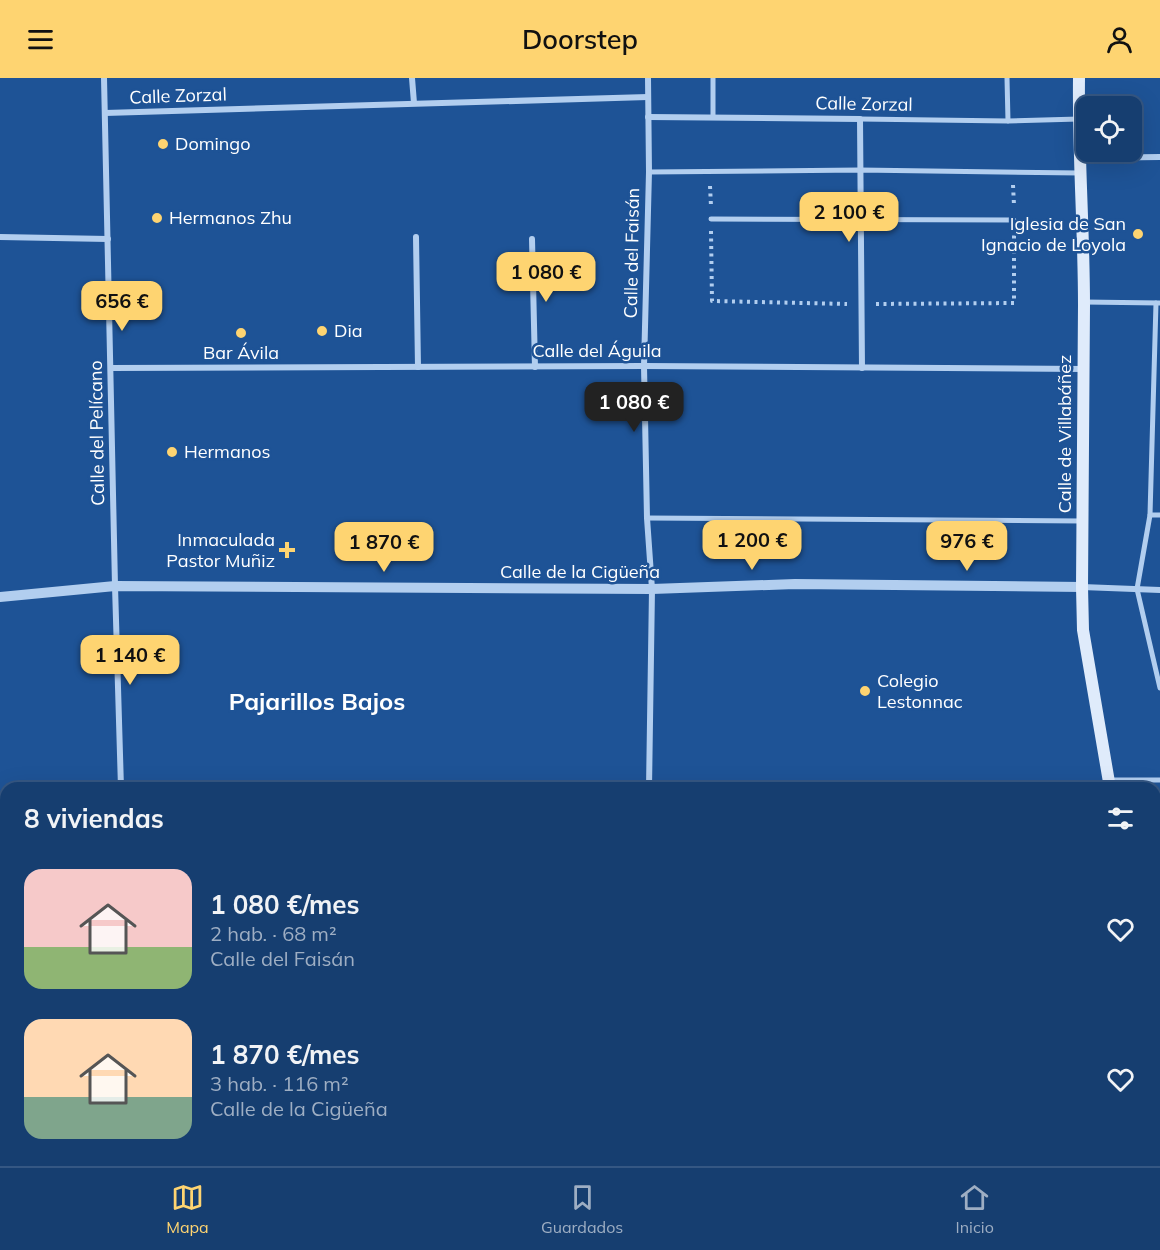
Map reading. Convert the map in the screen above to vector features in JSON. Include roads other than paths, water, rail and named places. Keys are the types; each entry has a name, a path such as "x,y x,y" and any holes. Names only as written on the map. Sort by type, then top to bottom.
{"main road":[{"name":"Calle de Villabáñez","path":"1079,78 1079,96"},
{"name":"Calle de Villabáñez","path":"1081,162 1084,302 1083,630 1109,782"}],"street":[{"name":"Calle del Pelícano","path":"104,78 121,782"},
{"path":"412,78 414,103"},
{"name":"Calle del Faisán","path":"648,78 649,172 644,366 652,589 649,782"},
{"path":"713,78 713,117"},
{"path":"1007,78 1008,121"},
{"name":"Calle Zorzal","path":"105,113 648,97"},
{"name":"Calle Zorzal","path":"648,117 1008,121 1076,119"},
{"path":"860,119 862,368"},
{"path":"1142,157 1160,157"},
{"path":"649,172 1081,173"},
{"path":"711,219 1014,220"},
{"path":"0,237 108,239"},
{"path":"416,237 418,367"},
{"path":"532,239 535,367"},
{"path":"1084,302 1158,303 1157,388 1152,439 1150,515 1137,589 1160,688"},
{"name":"Calle del Águila","path":"111,368 644,366 1083,369"},
{"path":"1152,439 1160,439"},
{"path":"1150,515 1160,515"},
{"path":"648,518 1083,521"},
{"name":"Calle de la Cigüeña","path":"0,597 115,586 652,589 795,584 1160,590"},
{"path":"1134,782 1160,780"}],"place":[{"name":"Domingo","path":"163,144"},
{"name":"Hermanos Zhu","path":"157,218"},
{"name":"Iglesia de San Ignacio de Loyola","path":"1138,234"},
{"name":"Dia","path":"322,331"},
{"name":"Bar Ávila","path":"241,333"},
{"name":"Hermanos","path":"172,452"},
{"name":"Inmaculada Pastor Muñiz","path":"287,550"},
{"name":"Colegio Lestonnac","path":"865,691"}],"district":[{"name":"Pajarillos Bajos","path":"317,702"}]}
